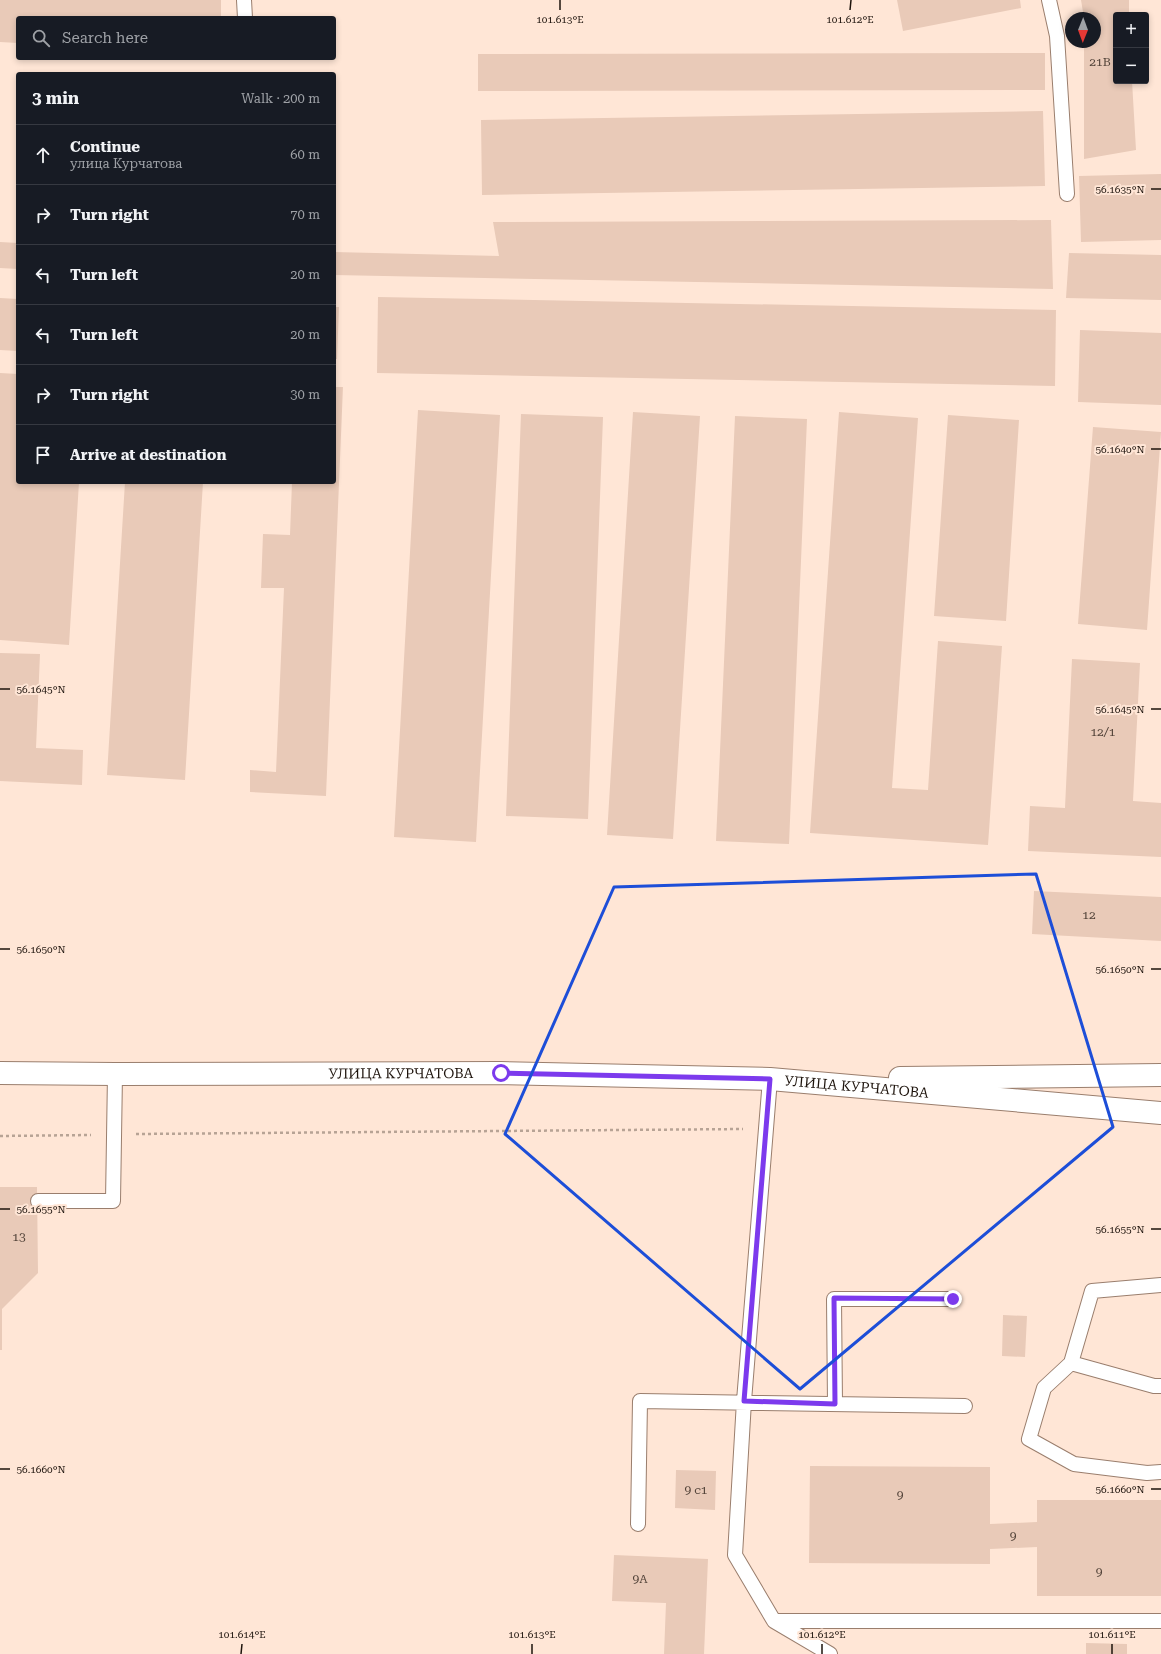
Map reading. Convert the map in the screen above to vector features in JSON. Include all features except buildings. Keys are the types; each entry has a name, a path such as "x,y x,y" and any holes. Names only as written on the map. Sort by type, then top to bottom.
{"main road":[{"name":"УЛИЦА КУРЧАТОВА","path":"0,1073 501,1073 770,1079 1161,1113"},
{"path":"770,1079 1161,1075"}],"lane":[{"path":"244,0 245,16"},
{"path":"1049,0 1057,36 1067,194"},
{"path":"38,1201 113,1201 115,1074"},
{"path":"770,1079 744,1401 735,1555 774,1621 830,1654"},
{"path":"1161,1285 1092,1290 1070,1364 1044,1388 1029,1439 1074,1464 1147,1474 1161,1472"},
{"path":"835,1404 834,1298 953,1299"},
{"path":"1070,1364 1154,1386 1161,1386"},
{"path":"638,1524 640,1401 744,1401 965,1406"},
{"path":"774,1621 1161,1621"}],"path":[{"path":"0,1136 766,1128"}],"highlighted area":[{"path":"1036,874 1113,1127 800,1389 505,1134 614,887"}],"route":[{"path":"501,1073 770,1079 744,1401 835,1404 834,1298 953,1299"}]}
